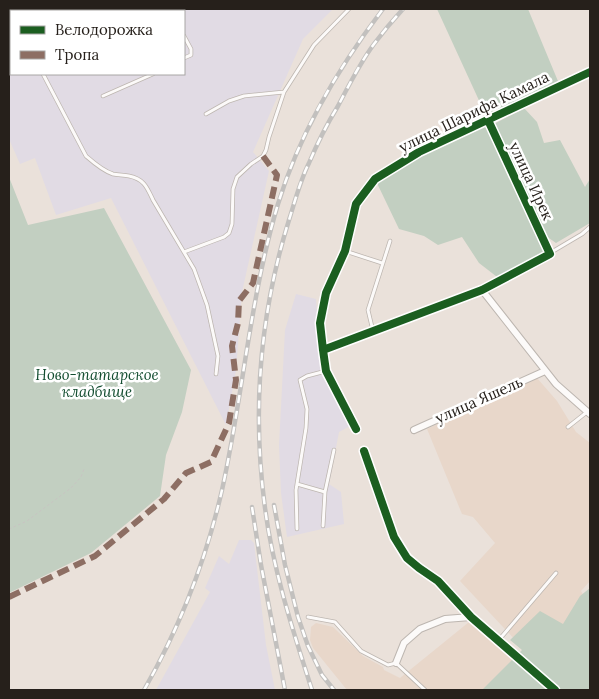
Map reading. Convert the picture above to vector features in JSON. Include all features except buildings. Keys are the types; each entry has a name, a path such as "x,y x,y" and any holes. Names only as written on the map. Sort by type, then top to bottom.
{"street":[{"name":"улица Шарифа Камала","path":"356,429 326,370 320,323 326,293 345,251 356,204 375,179 419,152 590,72"},
{"name":"улица Ирек","path":"488,120 550,254"},
{"path":"322,350 482,290 550,254"},
{"path":"482,290 556,384 589,413"},
{"name":"улица Яшель","path":"414,430 545,371"},
{"path":"364,451 394,537 407,558 438,581 471,617 555,690"},
{"path":"396,663 404,643 420,629 445,619 471,617"}],"lane":[{"path":"184,252 224,237 229,233 232,224 234,189 237,177 263,156 284,92 314,44 349,9"},
{"path":"185,38 191,49 191,55 185,58"},
{"path":"44,75 86,156 112,174 141,180 148,188 194,270 207,306 218,356 216,374"},
{"path":"103,96 151,75"},
{"path":"206,114 244,96 284,92"},
{"path":"550,254 590,227"},
{"path":"372,331 368,310 390,241"},
{"path":"545,244 551,248 560,248"},
{"path":"345,251 382,263"},
{"path":"297,529 296,490 306,428 307,409 300,380 326,370"},
{"path":"568,427 589,413"},
{"path":"323,526 325,492 334,450"},
{"path":"297,484 325,492"},
{"path":"498,641 556,573"},
{"path":"308,617 335,622 361,651 388,665"},
{"path":"384,670 388,665 396,663 425,690"}],"path":[{"path":"9,530 28,520 70,488 81,477 84,469"}],"shaded area":[{"path":"9,9 333,9 303,39 253,152 269,171 242,292 236,370 226,425 111,198 56,215 35,158 20,164 9,139"},
{"path":"296,294 316,299 323,373 350,426 339,432 329,484 341,492 344,524 287,537 281,493 279,445 285,330"},
{"path":"537,378 557,401 576,432 590,443 590,581 581,591 586,600 561,627 517,642 460,581 495,543 473,517 462,514 427,429"},
{"path":"239,540 251,540 254,543 266,645 275,690 156,690 210,592 205,588 219,556 229,564"},
{"path":"469,622 517,660 490,690 347,690 313,648 310,640 311,627 316,623 333,627 363,656 400,678"}],"green space":[{"path":"437,9 528,9 560,86 488,120"},
{"path":"524,108 537,122 544,143 560,140 585,187 590,179 590,223 556,243 546,236 494,124"},
{"path":"488,120 550,254 501,280 479,263 462,237 438,245 424,236 399,229 375,179"},
{"name":"Ново-татарское кладбище","path":"9,177 28,225 104,208 191,370 182,412 166,455 160,496 91,553 9,593"},
{"path":"590,588 590,690 482,690 522,650 510,640 540,611 563,624 580,596"}],"railway":[{"path":"144,690 169,642 190,593 216,516 229,454 260,275 268,239 287,177 297,151 322,102 366,31 383,9"},
{"path":"312,690 278,577 265,508 259,435 261,362 265,326 279,255 306,170 322,134 359,66 374,44 403,9"},
{"path":"274,505 285,565 298,617 308,646 322,675 334,690"},
{"path":"252,507 285,690"}],"marked path":[{"path":"9,597 95,556 164,499 186,473 211,462 229,423 236,380 232,346 238,323 239,301 253,283 277,175 263,156"}],"cycle path":[{"path":"356,429 326,371 320,323 326,293 345,251 356,204 375,179 419,152 590,72"},
{"path":"323,350 482,290 550,254 488,120"},
{"path":"364,451 394,537 407,558 438,581 471,617 555,690"}]}
